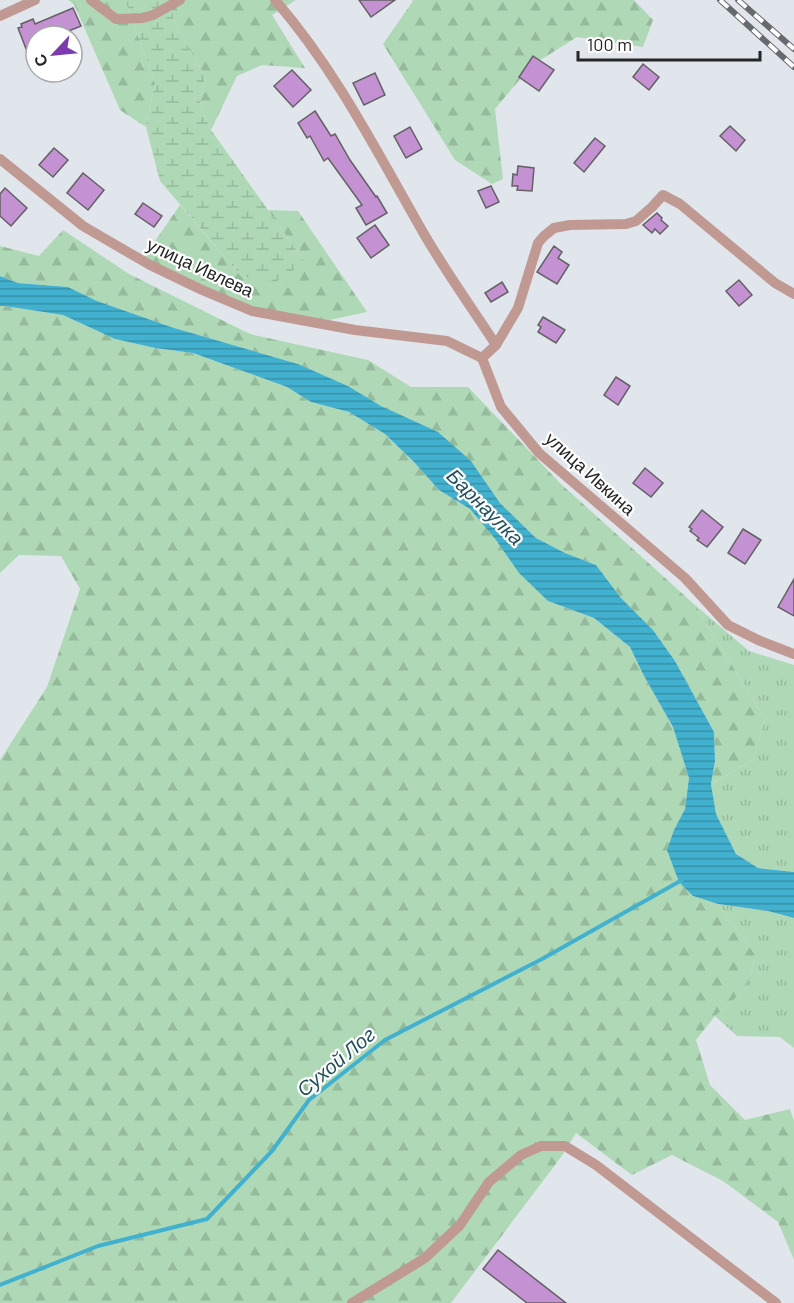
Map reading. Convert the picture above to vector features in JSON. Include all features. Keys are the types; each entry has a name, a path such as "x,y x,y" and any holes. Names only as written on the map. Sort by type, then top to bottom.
{"street":[{"path":"0,16 35,0"},
{"path":"91,0 116,19 143,18 180,0"},
{"path":"275,0 294,21 354,111 426,236 496,345"},
{"name":"улица Ивлева","path":"0,159 83,226 150,265 202,291 252,311 355,330 447,341 482,358"},
{"path":"482,358 496,345 518,308 538,243 544,236 554,228 570,225 626,224 636,221 663,195 680,204 775,283 794,294"},
{"name":"улица Ивкина","path":"482,358 501,407 539,453 684,578 728,625 794,654"},
{"path":"351,1303 425,1258 460,1225 489,1182 521,1155 541,1146 566,1146 596,1164 776,1303"}],"green space":[{"path":"68,0 125,0 155,83 146,127 120,110 74,4"},
{"path":"125,0 170,0 174,21 205,77 200,105 211,130 305,262 276,282 241,276 160,181 146,127 155,83"},
{"path":"170,0 296,0 272,15 305,68 262,65 237,76 211,130 200,105 205,77 174,21"},
{"path":"412,0 634,0 653,20 643,47 577,37 531,66 495,109 503,179 492,184 455,160 383,44"},
{"path":"180,205 241,276 305,262 268,210 298,211 367,312 329,320 242,307 142,260"},
{"path":"63,230 129,274 250,334 368,360 411,387 468,387 561,484 695,605 765,719 753,760 711,784 715,761 714,732 675,661 653,630 621,598 596,565 536,538 500,503 471,461 348,386 298,364 171,327 97,301 68,287 18,283 0,276 0,246 39,256"},
{"path":"0,306 63,315 115,339 193,353 287,387 311,402 349,412 385,434 439,490 470,509 548,601 594,618 630,647 673,727 689,778 685,809 674,830 693,896 718,904 756,956 746,989 715,1016 696,1040 710,1085 745,1120 790,1109 794,1121 794,1260 778,1222 723,1181 672,1155 632,1175 576,1133 561,1157 451,1303 0,1303 0,760 47,687 80,589 61,556 19,555 0,573"},
{"path":"695,605 749,651 794,665 794,872 758,868 736,854 716,814 711,784 753,760 765,719"},
{"path":"718,904 768,911 794,918 794,1048 780,1037 737,1036 715,1016 746,989 756,956"}],"water":[{"name":"Барнаулка","path":"0,276 18,283 68,287 97,301 171,327 298,364 348,386 381,406 438,432 471,461 500,503 536,538 596,565 621,598 653,630 675,661 714,732 715,761 711,784 716,814 736,854 758,868 794,872 794,918 768,911 718,904 693,896 679,882 667,850 685,809 689,778 673,727 630,647 594,618 548,601 519,573 470,509 439,490 385,434 349,412 311,402 287,387 193,353 115,339 63,315 0,306"}],"building":[{"path":"359,0 395,0 371,17"},
{"path":"73,8 80,24 35,24"},
{"path":"33,19 35,24 24,24 24,44 18,28 22,27 21,24"},
{"path":"533,56 554,70 539,91 519,77"},
{"path":"643,64 659,77 649,90 633,77"},
{"path":"292,70 311,90 293,107 274,86"},
{"path":"375,73 385,95 364,105 353,83"},
{"path":"315,111 331,136 335,134 387,213 366,225 356,208 362,205 328,158 324,161 310,136 307,138 298,123"},
{"path":"730,126 745,140 736,151 720,136"},
{"path":"410,127 422,149 406,158 394,136"},
{"path":"595,138 605,146 584,172 574,163"},
{"path":"54,148 68,160 53,177 39,165"},
{"path":"518,166 534,168 532,191 517,190 518,186 512,186 513,174 517,175"},
{"path":"83,173 104,190 88,210 67,193"},
{"path":"491,186 499,202 486,208 478,191"},
{"path":"5,188 27,208 11,226 0,216 0,194"},
{"path":"143,203 162,216 154,227 135,214"},
{"path":"657,213 668,226 660,234 655,229 652,233 643,225"},
{"path":"375,225 389,245 371,258 357,238"},
{"path":"554,246 562,252 558,258 569,265 557,284 537,272"},
{"path":"739,280 752,295 739,306 726,291"},
{"path":"502,282 508,292 491,302 485,293"},
{"path":"543,317 565,330 556,343 538,332 541,327 538,325"},
{"path":"616,377 630,386 618,405 604,395"},
{"path":"645,468 663,483 651,497 633,483"},
{"path":"702,510 723,527 707,547 697,540 699,538 690,531 692,529 689,527"},
{"path":"743,529 761,540 745,564 728,553"},
{"path":"794,579 794,616 778,607"},
{"path":"498,1250 566,1303 527,1303 483,1269"}],"waterway":[{"name":"Сухой Лог","path":"0,1285 98,1246 207,1219 272,1151 309,1100 385,1040 542,959 682,880"}],"railway":[{"path":"720,0 794,67"},
{"path":"738,0 794,49"}]}
